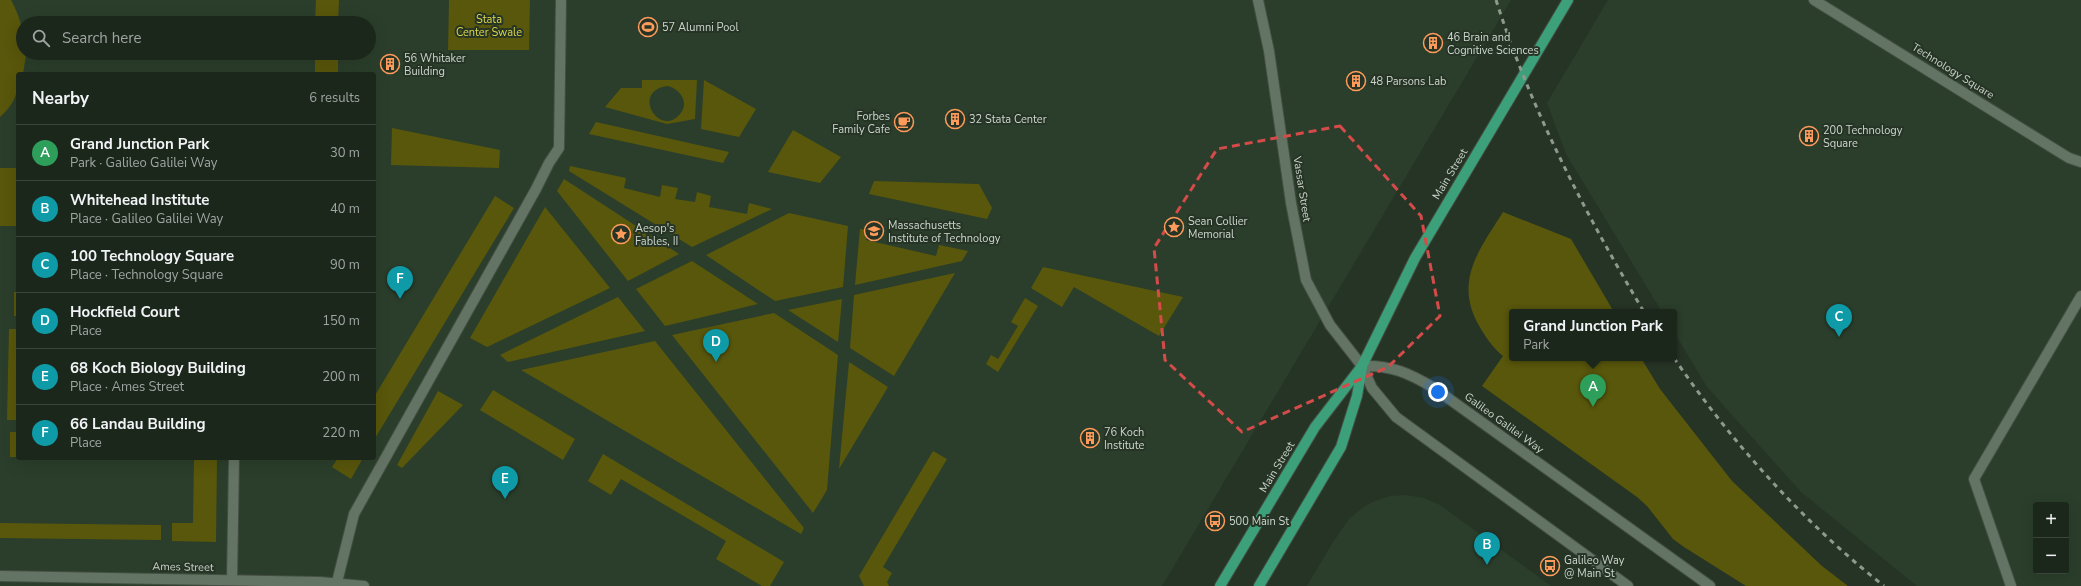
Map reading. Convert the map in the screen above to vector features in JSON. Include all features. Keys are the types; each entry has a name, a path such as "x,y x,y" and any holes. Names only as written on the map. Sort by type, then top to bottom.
{"main road":[{"name":"Main Street","path":"1220,586 1315,427 1362,366 1415,258 1568,0"},
{"name":"Main Street","path":"1259,586 1341,447 1357,396 1362,366"}],"street":[{"path":"337,582 354,514 536,189 549,163 559,148 561,0"},
{"name":"Vassar Street","path":"1258,0 1269,51 1291,204 1306,280 1330,326 1362,366"},
{"name":"Technology Square","path":"1814,0 2069,158 2081,162"},
{"path":"2011,586 1974,478 2081,296"},
{"name":"Galileo Galilei Way","path":"1362,366 1382,365 1415,377 1434,388 1710,586"},
{"path":"1362,366 1372,388 1396,417 1628,586"},
{"path":"232,580 234,460"},
{"name":"Ames Street","path":"0,576 337,582 364,586"}],"highlighted area":[{"path":"1340,126 1421,216 1440,316 1388,367 1242,432 1165,360 1154,248 1217,149"}],"shaded area":[{"name":"Massachusetts Institute of Technology","path":"0,0 1511,0 1162,586 0,586"},
{"path":"1608,0 2081,0 2081,586 1917,586 1801,492 1707,387 1677,337 1677,309 1660,309 1566,154 1547,103"},
{"path":"1406,495 1424,498 1440,505 1551,586 1307,586 1333,542 1350,518 1365,506 1375,501 1390,496"}],"green space":[{"path":"0,0 11,0 18,16 16,16 16,60 25,60 23,72 16,72 15,98 0,117"},
{"path":"316,0 339,0 338,16 315,16"},
{"name":"Stata Center Swale","path":"449,0 530,0 529,50 448,50"},
{"path":"315,60 338,60 338,72 315,72"},
{"path":"642,80 697,80 695,119 667,124 605,107 621,88 642,88","holes":["668,86 680,93 684,101 683,110 672,120 664,121 657,117 652,111 650,103 651,96 657,89"]},
{"path":"704,80 756,109 739,137 701,129"},
{"path":"596,122 729,152 723,163 589,134"},
{"path":"392,128 500,150 499,168 391,165"},
{"path":"793,130 841,157 820,183 768,172"},
{"path":"570,166 626,178 624,188 660,197 662,185 678,188 675,199 695,202 697,192 711,196 709,207 747,214 749,203 772,209 692,247 569,171"},
{"path":"0,168 16,168 16,226 0,226"},
{"path":"564,179 679,254 628,281 557,191"},
{"path":"874,181 979,184 992,208 987,219 869,194"},
{"path":"495,196 514,208 376,437 376,394"},
{"path":"545,207 610,288 487,347 470,338"},
{"path":"1503,212 1571,239 1612,309 1509,309 1509,361 1643,361 1660,389 1732,481 1822,566 1848,586 1746,586 1673,539 1647,506 1637,497 1482,386 1503,356 1495,349 1482,332 1471,306 1469,278 1473,265 1486,239"},
{"path":"789,213 848,226 843,287 775,301 706,255"},
{"path":"860,229 868,230 866,240 936,256 939,245 968,251 962,261 855,285"},
{"path":"692,261 758,304 665,326 636,289"},
{"path":"1043,267 1183,297 1159,336 1074,287 1062,307 1031,288"},
{"path":"955,273 894,376 850,348 854,295"},
{"path":"14,292 16,292 16,316 14,316"},
{"path":"618,297 645,331 508,362 500,355"},
{"path":"1025,298 1038,306 998,372 986,364 991,355 998,359 1018,326 1011,322"},
{"path":"842,299 838,342 788,310"},
{"path":"774,313 838,355 827,490 813,513 672,335"},
{"path":"9,329 16,329 16,420 7,420"},
{"path":"655,341 804,528 801,534 521,370"},
{"path":"849,362 888,387 839,469"},
{"path":"493,390 575,439 563,460 480,410"},
{"path":"438,391 463,405 402,468 397,465"},
{"path":"10,432 16,432 16,457 10,457"},
{"path":"933,451 947,459 883,567 892,573 887,582 889,586 864,586 859,576"},
{"path":"603,454 784,562 770,586 762,586 716,559 726,541 621,479 611,495 588,481"},
{"path":"194,460 217,460 216,542 172,541 172,523 193,523"},
{"path":"337,460 362,460 351,479 332,467"},
{"path":"0,523 161,525 161,540 0,538"}],"railway":[{"path":"1496,0 1526,81 1561,160 1580,199 1642,309"},
{"path":"1676,361 1720,421 1770,480 1825,535 1884,586"}],"place":[{"name":"57 Alumni Pool","path":"648,27"},
{"name":"46 Brain and Cognitive Sciences","path":"1433,43"},
{"name":"56 Whitaker Building","path":"390,64"},
{"name":"48 Parsons Lab","path":"1356,81"},
{"name":"32 Stata Center","path":"955,119"},
{"name":"Forbes Family Cafe","path":"904,122"},
{"name":"200 Technology Square","path":"1809,136"},
{"name":"Sean Collier Memorial","path":"1174,227"},
{"name":"Massachusetts Institute of Technology","path":"874,231"},
{"name":"Aesop's Fables, II","path":"621,234"},
{"name":"66 Landau Building","path":"400,299"},
{"name":"100 Technology Square","path":"1839,337"},
{"name":"Hockfield Court","path":"716,362"},
{"name":"Grand Junction Park","path":"1593,407"},
{"name":"76 Koch Institute","path":"1090,438"},
{"name":"68 Koch Biology Building","path":"505,499"},
{"name":"500 Main St","path":"1215,521"},
{"name":"Whitehead Institute","path":"1487,565"},
{"name":"Galileo Way @ Main St","path":"1550,566"}]}
